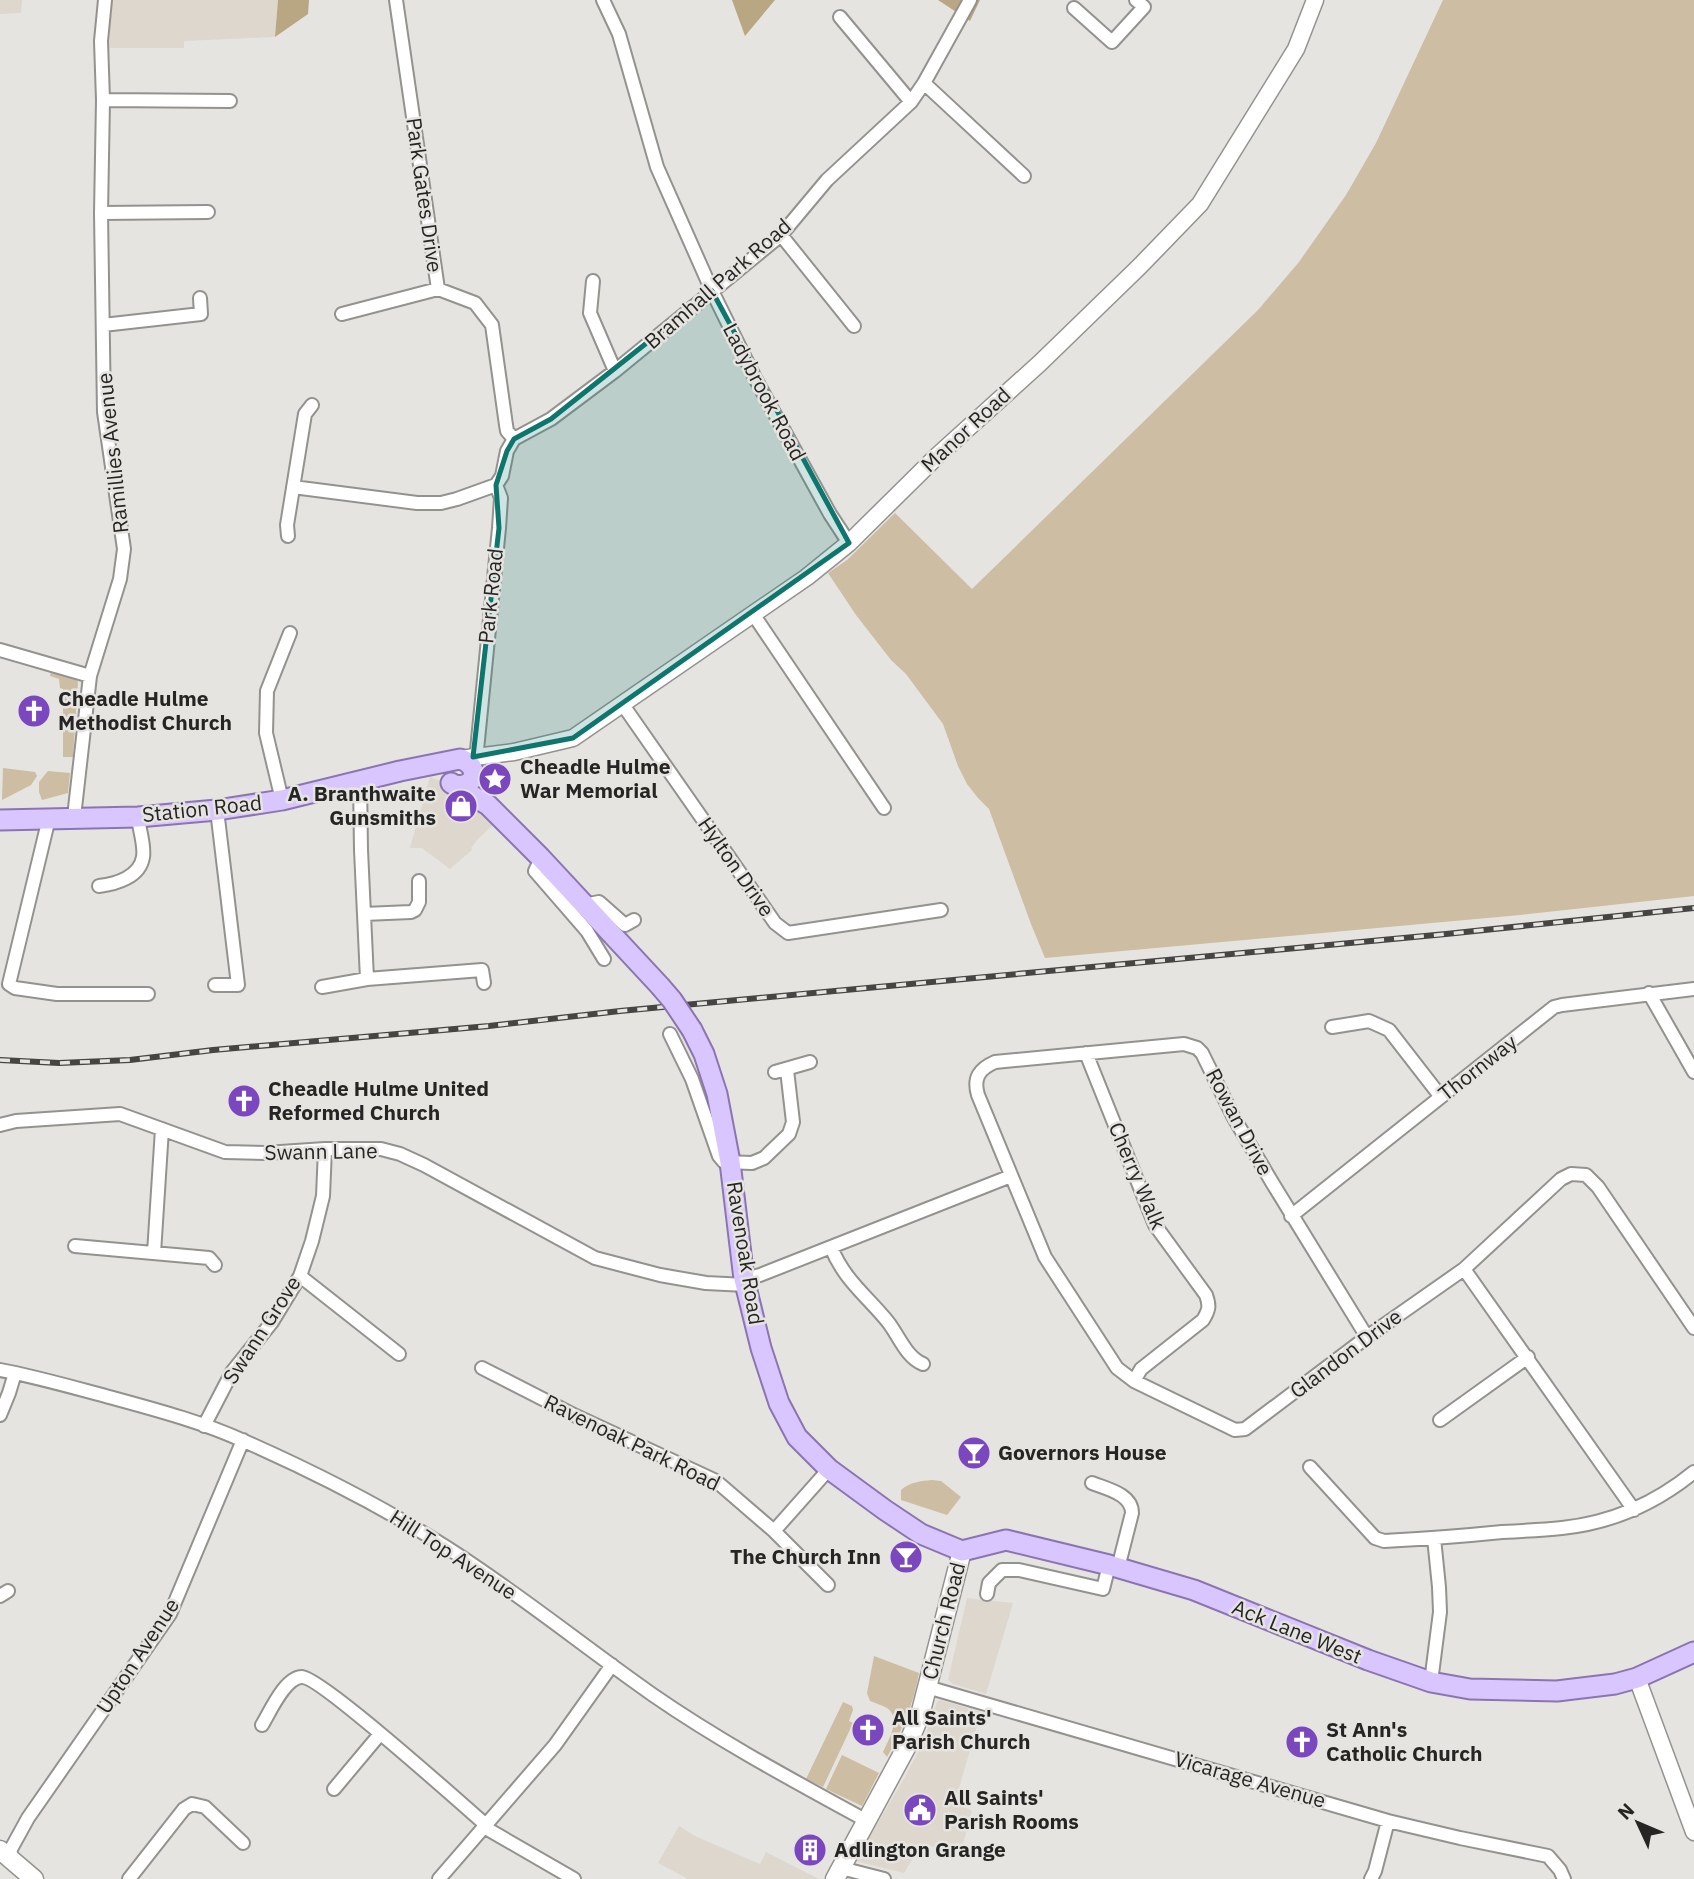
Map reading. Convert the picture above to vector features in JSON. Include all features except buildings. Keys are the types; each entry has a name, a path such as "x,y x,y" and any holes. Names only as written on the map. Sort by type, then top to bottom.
{"main road":[{"name":"Station Road","path":"0,820 138,817 216,810 282,800 400,771 436,775 462,770"},
{"name":"Ravenoak Road","path":"462,770 488,805 660,986 692,1030 704,1054 717,1094 730,1162 745,1282 761,1348 779,1403 797,1437 829,1469 885,1510 921,1534 962,1551"},
{"name":"Ack Lane West","path":"962,1551 1006,1540 1114,1566 1194,1590 1368,1660 1431,1682 1470,1689 1557,1691 1615,1684 1637,1678 1694,1652"},
{"name":"Church Road","path":"838,1874 907,1746 920,1715 962,1551"},
{"path":"3,1860 34,1879"}],"street":[{"name":"Ramillies Avenue","path":"74,817 90,676 120,579 124,549 104,412 101,41 105,0"},
{"name":"Park Gates Drive","path":"396,0 438,289 475,303 492,326 507,431 514,439"},
{"name":"Ladybrook Road","path":"603,0 618,34 657,167 712,291 761,390 849,543"},
{"name":"Bramhall Park Road","path":"514,439 551,419 615,371 781,235 827,180 911,102 970,0"},
{"path":"1074,8 1112,42 1144,7 1136,0"},
{"name":"Manor Road","path":"462,770 514,752 573,738 807,577 849,543 936,457 1140,266 1200,204 1296,49 1315,0"},
{"path":"841,17 911,102"},
{"path":"924,83 1024,176"},
{"path":"103,100 230,101"},
{"path":"101,213 208,212"},
{"path":"781,235 854,326"},
{"path":"593,281 590,313 615,371"},
{"path":"342,314 438,289"},
{"path":"103,325 201,314 200,298"},
{"path":"288,536 287,525 305,414 312,405"},
{"name":"Park Road","path":"462,770 477,750 499,528 501,498 496,485 502,476 507,450 514,439"},
{"path":"293,487 417,503 441,503 496,485"},
{"path":"753,614 884,808"},
{"path":"282,800 265,733 267,691 290,633"},
{"path":"0,650 90,676"},
{"name":"Hylton Drive","path":"623,705 775,923 788,933 941,910"},
{"path":"359,781 367,979"},
{"path":"215,985 238,985 216,810"},
{"path":"99,886 115,884 140,867 144,854 138,817"},
{"path":"49,818 5,985 57,993 148,994"},
{"path":"541,858 535,871 587,931 604,959"},
{"path":"364,914 415,910 419,902 419,881"},
{"name":"Ravenoak Road","path":"584,905 599,902 625,925 634,920"},
{"path":"322,988 367,979 482,970 484,983"},
{"name":"Thornway","path":"1291,1216 1554,1007 1694,989"},
{"path":"1649,993 1694,1072"},
{"path":"1332,1027 1369,1021 1389,1030 1441,1097"},
{"path":"670,1034 692,1079 719,1156 724,1162 751,1163 764,1158 789,1134 793,1122 781,1071 810,1062"},
{"name":"Rowan Drive","path":"1011,1176 975,1084 988,1065 995,1062 1184,1044 1197,1048 1291,1216 1367,1337"},
{"name":"Cherry Walk","path":"1086,1053 1155,1225 1209,1303 1209,1311 1203,1320 1141,1369 1134,1381"},
{"name":"Swann Lane","path":"0,1125 16,1121 120,1114 225,1152 382,1149 424,1165 595,1258 671,1278 706,1283 745,1282"},
{"path":"154,1253 162,1129"},
{"name":"Swann Grove","path":"204,1426 232,1373 272,1322 300,1276 323,1196 325,1149"},
{"name":"Glandon Drive","path":"1011,1176 1045,1257 1117,1368 1134,1381 1235,1430 1245,1429 1367,1337 1464,1269 1561,1179 1571,1174 1586,1175 1598,1187 1694,1328"},
{"path":"745,1282 1011,1176"},
{"path":"75,1246 209,1258 215,1265"},
{"path":"831,1247 856,1289 897,1333 904,1356 923,1364"},
{"path":"1464,1269 1634,1510"},
{"path":"300,1276 399,1354"},
{"path":"1440,1420 1528,1357"},
{"name":"Ravenoak Park Road","path":"482,1368 576,1416 716,1481 774,1531 828,1585"},
{"name":"Hill Top Avenue","path":"0,1370 146,1407 243,1440 391,1515 446,1547 513,1592 650,1693 736,1749 867,1822"},
{"path":"0,1415 15,1373"},
{"name":"Upton Avenue","path":"3,1860 170,1614 243,1440"},
{"path":"1311,1467 1375,1538 1384,1541 1564,1528 1610,1519 1634,1510 1694,1472"},
{"path":"774,1531 829,1469"},
{"path":"987,1594 989,1583 1002,1570 1019,1570 1102,1593 1114,1566 1132,1506 1119,1494 1092,1483"},
{"path":"1431,1682 1440,1612 1434,1538"},
{"path":"439,1879 555,1745 612,1665"},
{"path":"262,1725 290,1681 300,1676 308,1678 347,1706 485,1826 574,1879"},
{"path":"1637,1678 1694,1832"},
{"name":"Vicarage Avenue","path":"927,1687 1388,1821 1548,1856 1564,1879"},
{"path":"334,1789 380,1734"},
{"path":"129,1879 184,1809 192,1804 205,1807 243,1843"},
{"path":"1371,1879 1388,1821"},
{"path":"838,1874 884,1879"}],"highlighted area":[{"path":"712,291 849,543 573,738 473,757 499,528 496,485 507,451 514,439 551,419"}],"shaded area":[{"path":"0,0 22,0 21,13 0,14"},
{"path":"111,0 278,0 275,37 184,41 184,48 109,48"},
{"path":"278,0 309,0 308,14 275,37"},
{"path":"732,0 775,0 745,36"},
{"path":"938,0 980,0 970,21"},
{"path":"1443,0 1694,0 1694,896 1520,915 1045,958 989,809 967,784 943,724 906,674 891,660 856,615 828,573 847,560 895,513 972,589 1258,310 1299,262 1346,195 1376,143"},
{"path":"51,671 72,675 78,682 73,757 63,757 63,689 60,688 59,679 50,676"},
{"path":"502,764 506,782 491,794 483,772"},
{"path":"3,768 35,772 37,776 31,785 2,800"},
{"path":"48,771 70,773 68,793 42,800 39,782"},
{"path":"430,777 450,785 496,822 477,840 472,850 450,869 422,848 410,848"},
{"path":"932,1480 941,1481 961,1497 947,1515 901,1500 901,1490 904,1487"},
{"path":"967,1598 1013,1603 986,1694 948,1680"},
{"path":"874,1656 919,1673 907,1716 887,1757 883,1752 892,1730 893,1718 887,1708 870,1701 867,1693"},
{"path":"940,1700 981,1712 955,1802 972,1811 963,1844 955,1843 953,1852 922,1844 904,1873 855,1861 905,1777"},
{"path":"843,1702 852,1706 849,1721 853,1723 823,1787 806,1779"},
{"path":"842,1755 879,1773 862,1806 826,1789"},
{"path":"679,1826 697,1837 760,1864 766,1852 819,1879 688,1879 658,1863"}],"railway":[{"path":"0,1060 59,1063 130,1060 1694,908"}],"place":[{"name":"Cheadle Hulme Methodist Church","path":"34,711"},
{"name":"Cheadle Hulme War Memorial","path":"495,779"},
{"name":"A. Branthwaite Gunsmiths","path":"461,806"},
{"name":"Cheadle Hulme United Reformed Church","path":"244,1101"},
{"name":"Governors House","path":"974,1453"},
{"name":"The Church Inn","path":"906,1557"},
{"name":"All Saints' Parish Church","path":"868,1730"},
{"name":"St Ann's Catholic Church","path":"1302,1742"},
{"name":"All Saints' Parish Rooms","path":"920,1810"},
{"name":"Adlington Grange","path":"810,1850"}]}
